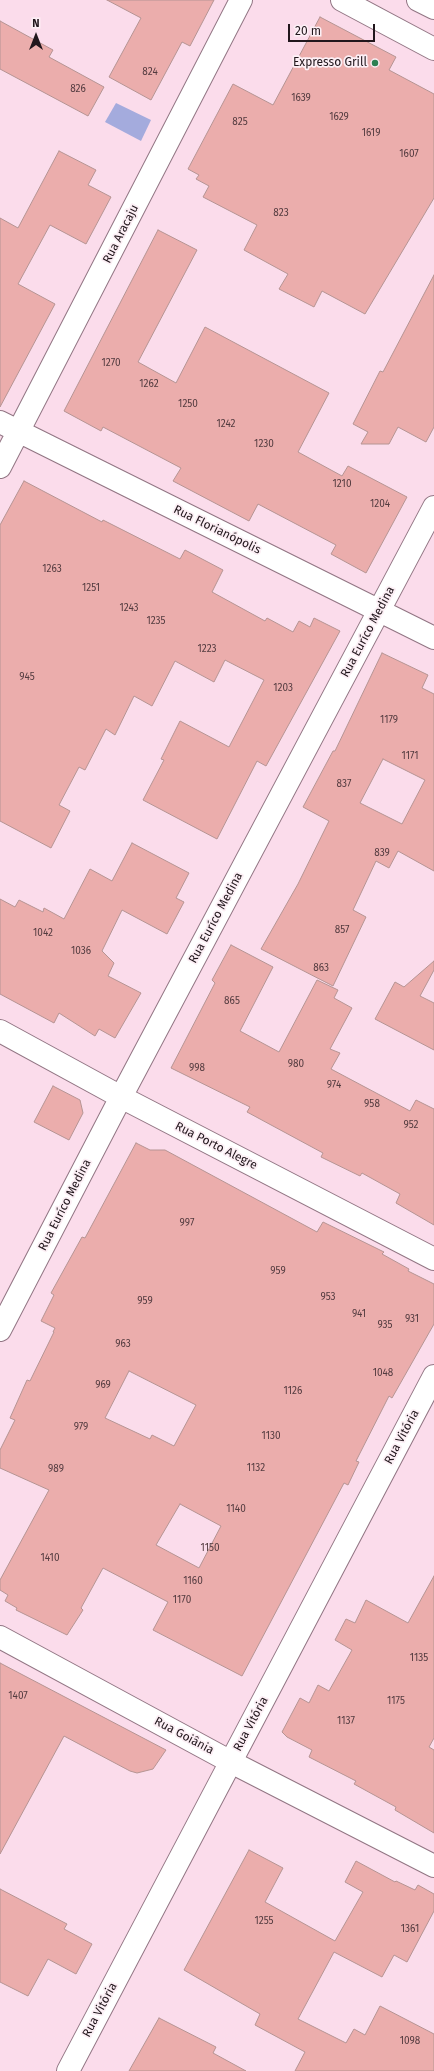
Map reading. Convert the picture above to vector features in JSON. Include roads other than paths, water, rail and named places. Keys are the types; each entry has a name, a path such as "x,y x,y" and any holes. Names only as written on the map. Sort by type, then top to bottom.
{"street":[{"name":"Rua Aracaju","path":"0,467 9,427 241,0"},
{"path":"342,0 434,48"},
{"path":"418,0 434,8"},
{"name":"Rua Florianópolis","path":"9,427 434,638"},
{"name":"Rua Euríco Medina","path":"0,1330 121,1097 434,507"},
{"name":"Rua Porto Alegre","path":"0,1031 121,1097 434,1259"},
{"name":"Rua Vitória","path":"68,2071 434,1376"},
{"name":"Rua Goiânia","path":"0,1636 231,1762 434,1866"}],"water":[{"path":"116,103 151,120 141,141 105,122"}],"place":[{"name":"Expresso Grill","path":"375,63"}]}
